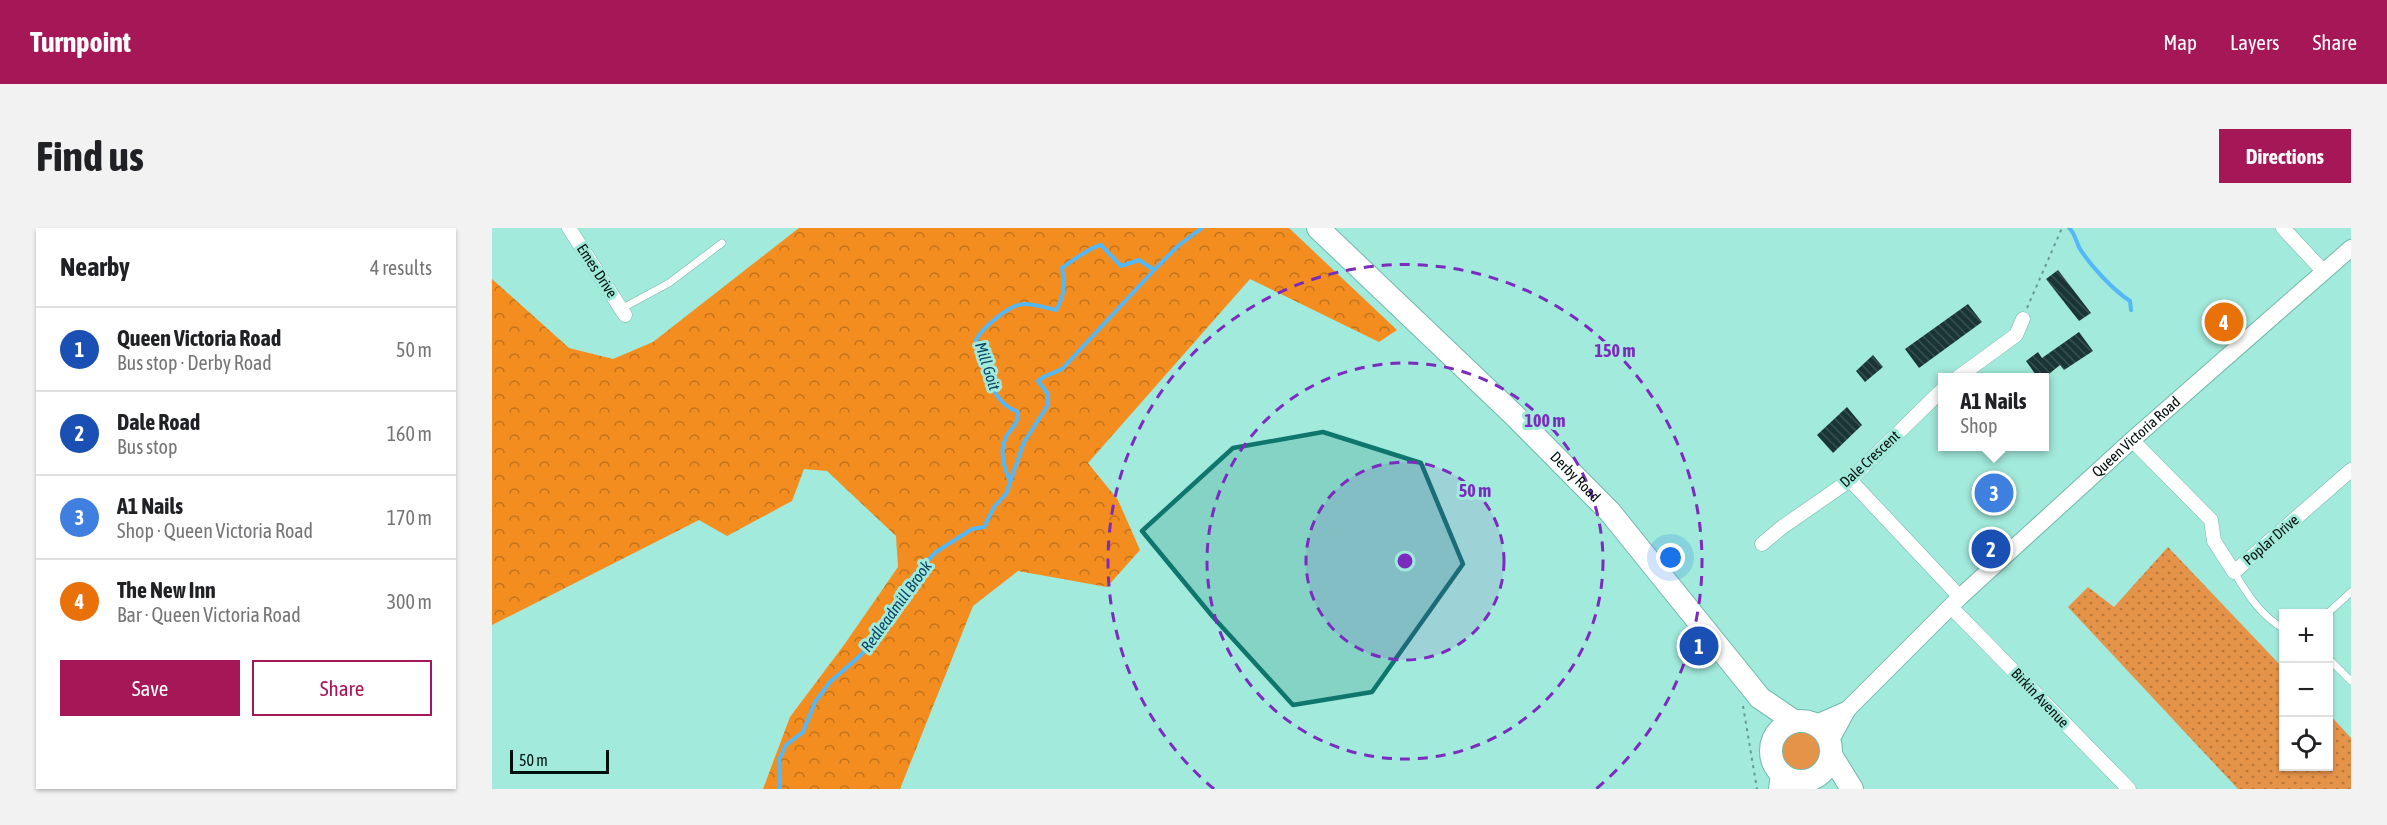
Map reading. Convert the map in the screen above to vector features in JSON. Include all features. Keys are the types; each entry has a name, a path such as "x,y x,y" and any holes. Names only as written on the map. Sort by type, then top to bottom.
{"highway":[{"name":"Derby Road","path":"1318,228 1506,407 1610,512 1752,701 1773,740"},
{"name":"Derby Road","path":"1752,701 1804,722"},
{"path":"1848,789 1793,782 1773,763 1771,752 1773,740 1778,731 1804,722 1821,728 1852,789"},
{"path":"1793,782 1825,770 1831,748"}],"street":[{"name":"Emes Drive","path":"569,228 623,312"},
{"path":"2283,228 2323,271"},
{"name":"Queen Victoria Road","path":"1831,748 1848,709 1955,602 2132,440 2351,248"},
{"path":"1964,373 2016,335 2023,319"},
{"name":"Dale Crescent","path":"1762,544 1850,480 1938,394"},
{"name":"Poplar Drive","path":"2132,440 2211,520 2214,541 2234,572 2351,470"},
{"name":"Birkin Avenue","path":"1850,480 1955,602 2129,789"},
{"name":"Queen Victoria Road","path":"1804,722 1848,709"}],"lane":[{"path":"623,312 669,283 722,243"},
{"path":"2234,572 2251,599 2271,622 2279,627"},
{"path":"2332,609 2351,592"},
{"path":"2333,663 2350,679"}],"path":[{"path":"2023,319 2062,228"},
{"path":"1752,701 1757,789"}],"highlighted area":[{"path":"1323,432 1421,463 1463,564 1372,692 1293,705 1213,617 1142,531 1233,448"}],"shaded area":[{"path":"2168,547 2279,664 2279,771 2333,771 2333,718 2351,738 2351,789 2238,789 2068,607 2088,587 2114,607"},
{"path":"1801,729 1817,735 1823,751 1817,767 1801,773 1785,767 1779,751 1785,735"}],"green space":[{"path":"799,228 1289,228 1397,330 1379,342 1250,279 1088,463 1118,500 1140,550 1107,587 1018,571 973,606 900,789 763,789 790,717 898,567 896,536 827,471 804,469 792,501 727,536 699,520 492,625 492,279 569,348 613,359 653,342"}],"building":[{"path":"2058,270 2091,313 2079,321 2046,279"},
{"path":"1968,304 1982,322 1919,368 1905,349"},
{"path":"2228,308 2238,318 2219,336 2209,326"},
{"path":"2079,332 2093,351 2064,370 2060,365 2049,374 2034,373 2026,361 2038,352 2042,358"},
{"path":"1873,355 1883,367 1865,382 1856,371"},
{"path":"1847,407 1862,425 1833,453 1817,435"},
{"path":"1987,474 2012,498 2002,508 1977,484"}],"waterway":[{"name":"Redleadmill Brook","path":"780,789 779,760 786,745 803,732 815,702 830,682 862,654 914,575 936,552 972,529 984,527 994,507 1006,494 1024,442 1048,405 1048,394 1038,381 1063,368 1154,270 1179,245 1202,228"},
{"path":"2069,228 2090,263 2130,301 2131,310"},
{"name":"Mill Goit","path":"1010,481 1006,472 1003,447 1006,437 1015,425 1018,412 1007,406 994,391 992,371 981,354 976,340 979,335 997,318 1017,305 1031,304 1056,310 1064,289 1062,268 1097,246 1101,245 1121,266 1139,260 1154,270"}],"place":[{"name":"The New Inn","path":"2224,322"},
{"name":"A1 Nails","path":"1994,493"},
{"name":"Dale Road","path":"1991,549"},
{"name":"Queen Victoria Road","path":"1699,646"}]}
